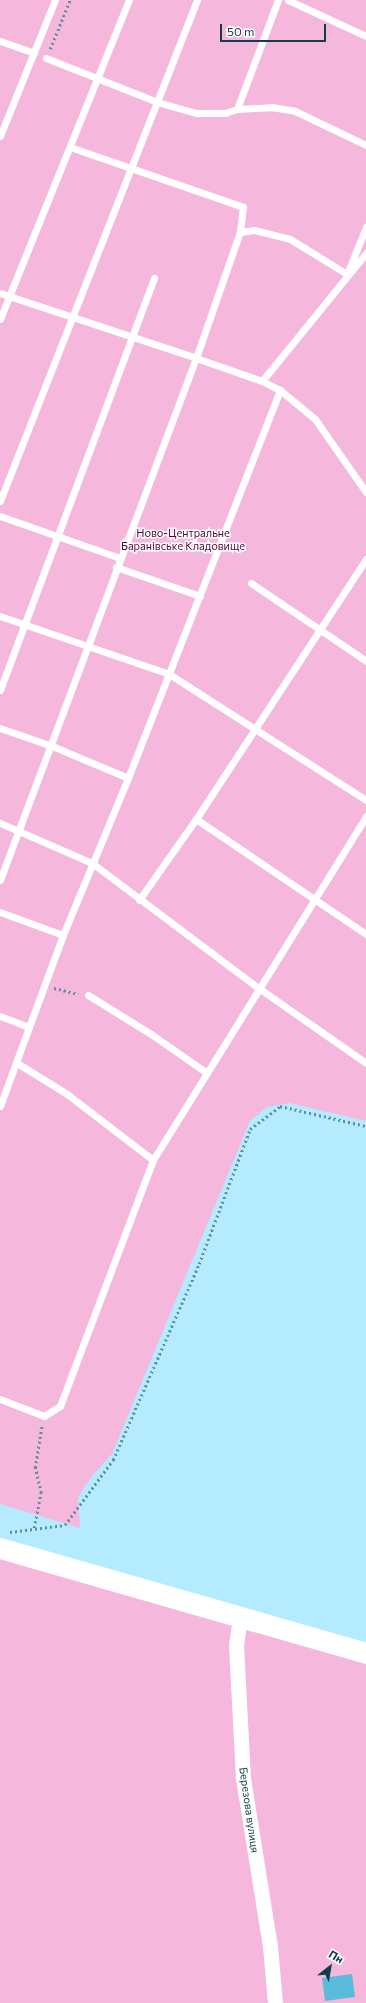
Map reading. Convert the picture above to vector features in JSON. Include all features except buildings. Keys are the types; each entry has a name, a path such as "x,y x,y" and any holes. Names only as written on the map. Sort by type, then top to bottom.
{"main road":[{"path":"0,1548 366,1653"}],"street":[{"name":"Березова вулиця","path":"240,1617 236,1645 243,1778 270,1946 275,2003"}],"lane":[{"path":"0,136 3,120 34,53 55,0"},
{"path":"0,320 129,0"},
{"path":"0,501 197,0"},
{"path":"237,109 278,0"},
{"path":"288,0 366,36"},
{"path":"0,42 34,53"},
{"path":"46,58 157,102 196,113 225,113 237,109 271,107 296,111 366,145"},
{"path":"0,880 52,746 86,647 196,358 240,232 243,207 70,147"},
{"path":"347,274 366,227"},
{"path":"240,232 254,230 290,239 347,274"},
{"path":"262,381 347,274 366,253"},
{"path":"0,690 154,278"},
{"path":"0,293 196,358 262,381 280,390 315,419 366,492"},
{"path":"0,1106 63,935 128,778 280,390"},
{"path":"0,516 120,558"},
{"path":"139,900 196,819 366,559"},
{"path":"116,567 200,596"},
{"path":"250,583 366,661"},
{"path":"0,616 86,647 169,674 366,800"},
{"path":"0,728 52,746 128,778"},
{"path":"0,1399 44,1416 60,1406 153,1160 366,816"},
{"path":"196,819 366,934"},
{"path":"0,823 92,862 139,900 366,1063"},
{"path":"0,912 63,935"},
{"path":"88,995 151,1034 207,1073"},
{"path":"0,1016 28,1027"},
{"path":"17,1063 67,1094 153,1160"}],"path":[{"path":"46,58 70,0"},
{"path":"44,985 69,993 88,995"},
{"path":"0,1548 10,1532 65,1525 113,1460 199,1264 250,1129 280,1106 366,1126"},
{"path":"34,1528 41,1493 36,1468 44,1416"}],"green space":[{"name":"Ново-Центральне Баранівське Кладовище","path":"0,0 366,0 366,1121 289,1103 267,1107 250,1121 112,1454 92,1476 78,1497 80,1528 0,1504"},
{"path":"0,1548 366,1653 366,2003 0,2003"}]}
